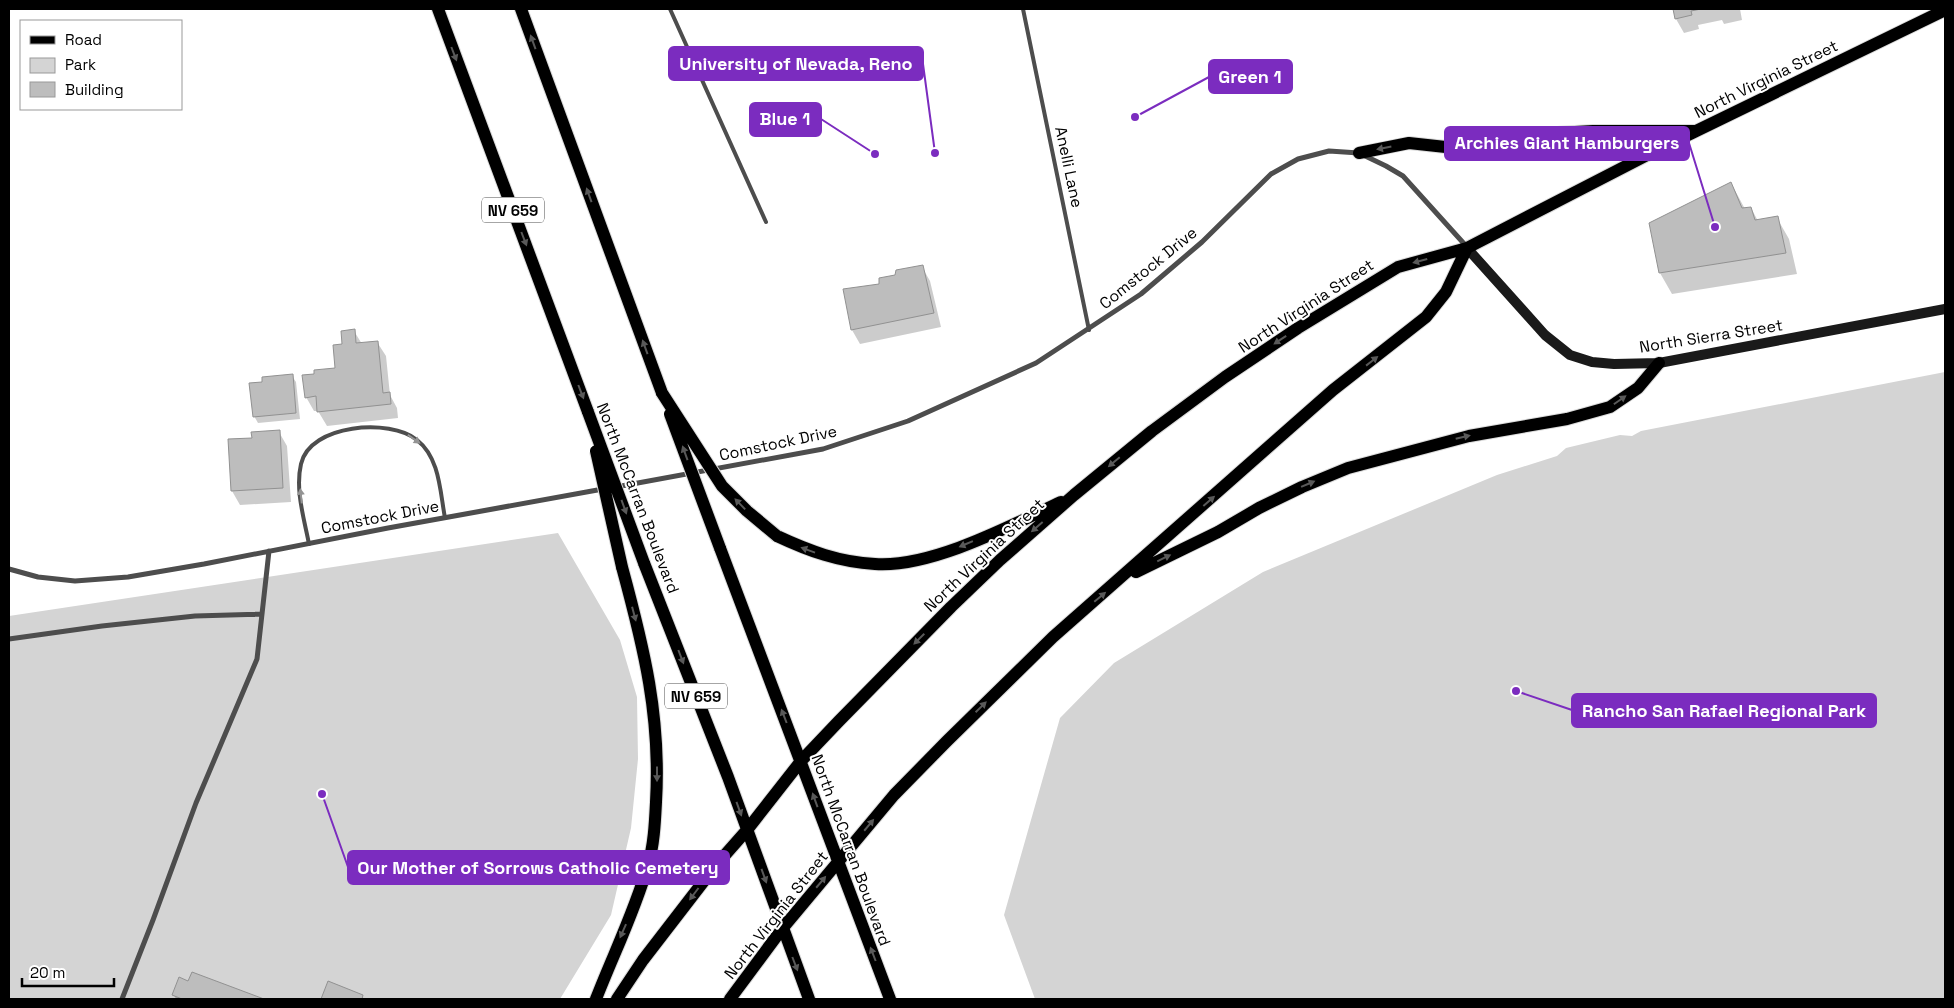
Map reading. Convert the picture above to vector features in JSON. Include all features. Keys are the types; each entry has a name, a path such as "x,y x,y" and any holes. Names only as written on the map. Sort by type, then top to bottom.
{"main road":[{"name":"North McCarran Boulevard","path":"438,9 644,563 747,830 809,999"},
{"name":"North McCarran Boulevard","path":"521,9 662,393 890,999"},
{"name":"North Virginia Street","path":"617,999 644,960 717,864 747,830 801,761 951,607 1000,560 1074,495 1152,431 1224,377 1363,287 1398,267 1467,248 1696,131 1945,10"},
{"path":"1359,153 1409,143 1482,151 1510,148 1557,133 1696,131"},
{"name":"North Virginia Street","path":"730,999 782,928 894,795 1053,637 1120,580 1333,390 1426,317 1446,292 1467,248"},
{"name":"North Sierra Street","path":"1467,248 1545,335 1570,355 1592,362 1614,364 1659,363 1945,309"},
{"path":"1120,580 1218,532 1293,491 1348,468 1469,436 1567,419 1610,407 1638,388 1659,363"},
{"path":"662,393 722,486 747,511 777,536 808,551 841,560 876,565 915,561 948,552 1074,495"},
{"path":"588,412 622,567 650,680 656,734 658,777 655,824 649,864 596,999"}],"street":[{"name":"Comstock Drive","path":"9,569 38,577 75,581 128,577 823,449 908,421 1036,363 1089,330 1141,294 1202,242 1271,174 1298,159 1329,151 1359,153 1403,176 1467,248"},
{"path":"122,999 196,803 256,659 269,551"},
{"path":"9,639 195,616 262,614"}],"lane":[{"path":"670,9 766,222"},
{"name":"Anelli Lane","path":"1023,9 1089,330"},
{"path":"309,544 301,501 301,463 308,448 320,438 351,430 378,428 406,434 417,440 432,460 436,470 445,518"}],"green space":[{"path":"1945,372 1945,999 1035,999 1004,915 1060,718 1114,663 1263,572 1497,475 1557,456 1566,448 1620,435 1632,436 1641,431"},
{"path":"558,533 620,640 637,697 638,759 631,828 611,915 560,999 9,999 9,616"}],"building":[{"path":"1673,9 1701,9 1691,11 1692,15 1675,19"},
{"path":"1731,182 1742,208 1751,207 1755,220 1778,216 1786,253 1659,273 1649,223"},
{"path":"923,265 934,313 851,330 843,289 879,284 879,278 895,275 896,270"},
{"path":"355,329 356,343 378,341 383,393 390,392 391,404 317,412 316,396 305,398 302,375 314,374 314,370 335,368 333,345 342,344 341,331"},
{"path":"293,374 296,413 253,417 249,383 262,382 262,377"},
{"path":"280,430 283,488 231,491 228,439 252,438 251,432"},
{"path":"192,972 264,999 182,999 172,995 179,977 188,981"},
{"path":"328,981 363,995 362,999 321,999"}],"place":[{"name":"Green 1","path":"1135,117"},
{"name":"University of Nevada, Reno","path":"935,153"},
{"name":"Blue 1","path":"875,154"},
{"name":"Archies Giant Hamburgers","path":"1715,227"},
{"name":"Rancho San Rafael Regional Park","path":"1516,691"},
{"name":"Our Mother of Sorrows Catholic Cemetery","path":"322,794"}]}
